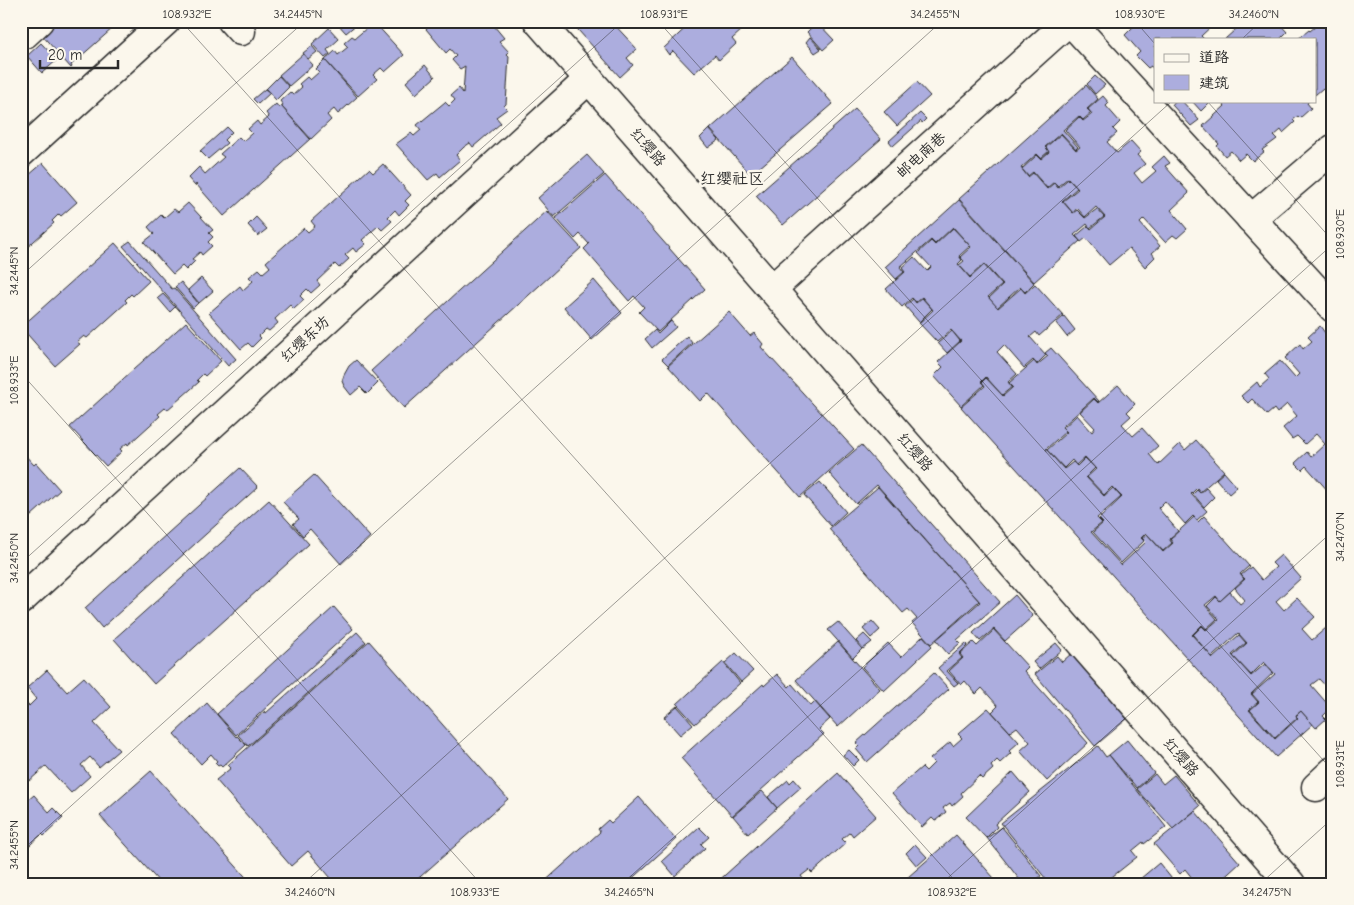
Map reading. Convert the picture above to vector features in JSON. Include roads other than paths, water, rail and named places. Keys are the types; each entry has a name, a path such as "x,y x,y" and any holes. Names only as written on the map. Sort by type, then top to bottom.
{"street":[{"path":"21,153 166,21"},
{"name":"红缨路","path":"538,21 1291,884"},
{"path":"1069,21 1333,308"},
{"name":"邮电南巷","path":"772,289 1069,21"},
{"name":"红缨东坊","path":"21,600 588,79"},
{"path":"1251,219 1333,149"}],"district":[{"name":"红缨社区","path":"732,179"}]}
